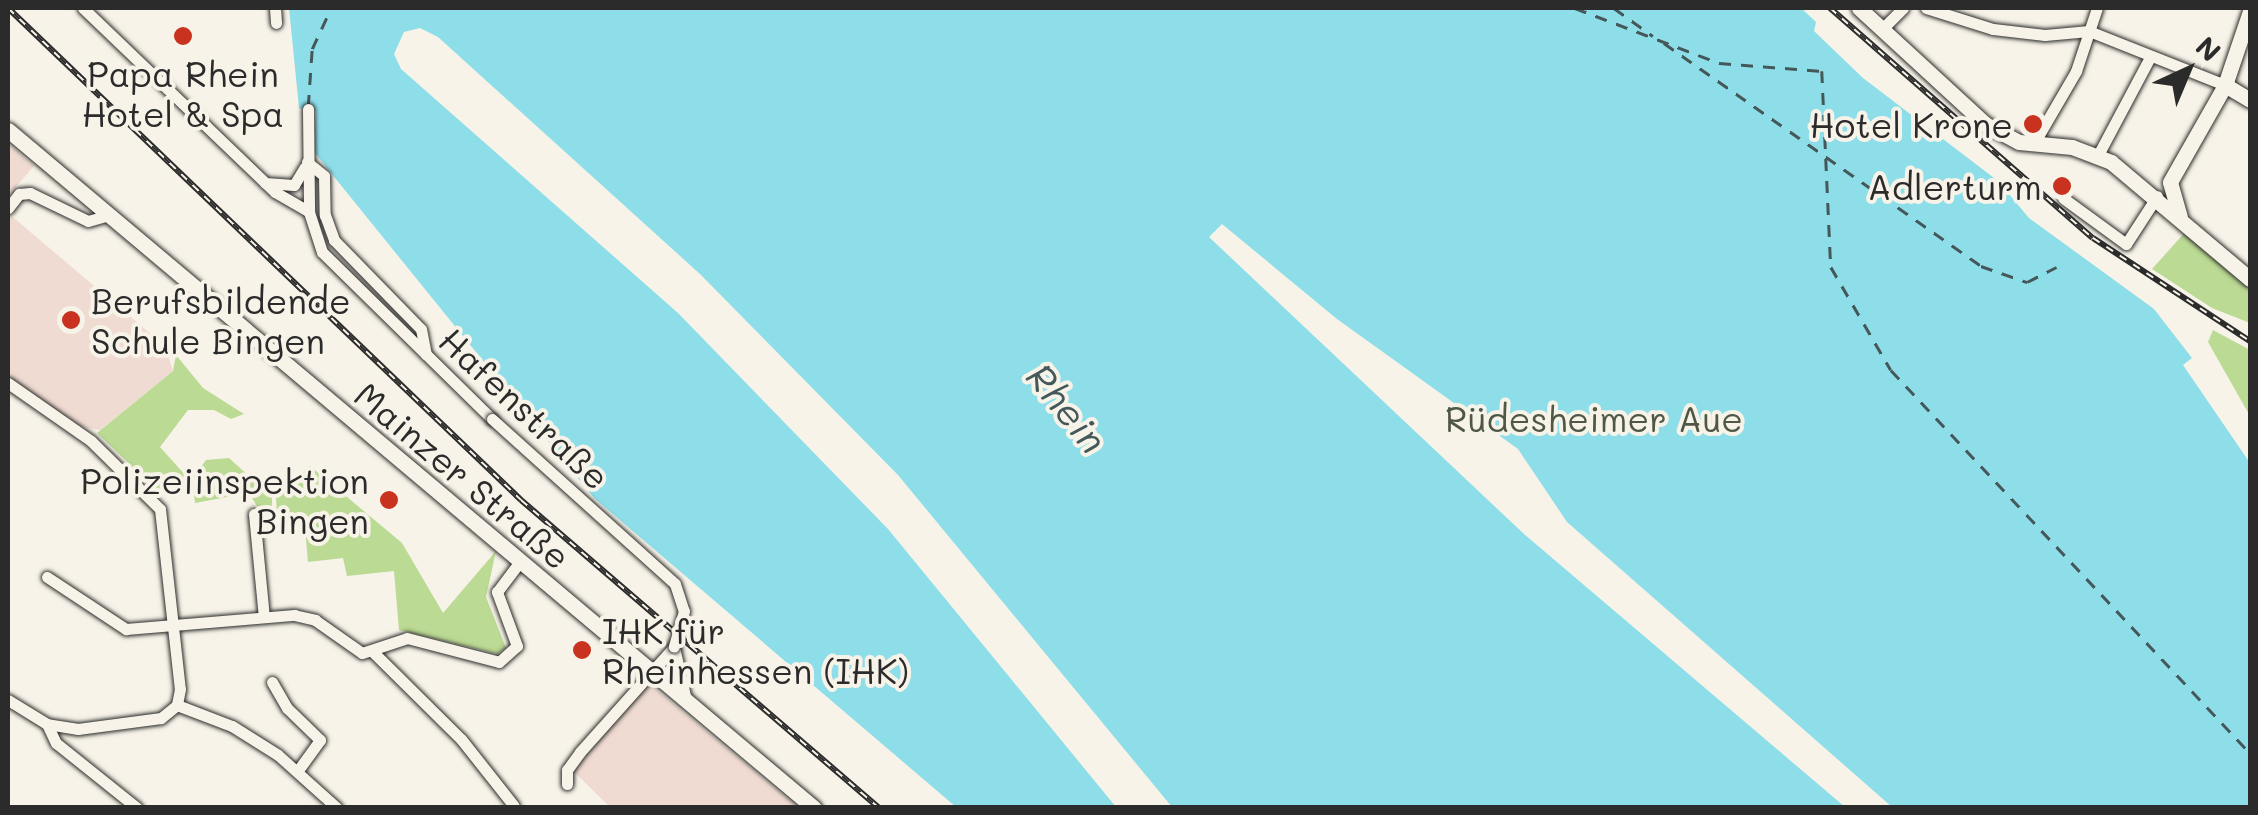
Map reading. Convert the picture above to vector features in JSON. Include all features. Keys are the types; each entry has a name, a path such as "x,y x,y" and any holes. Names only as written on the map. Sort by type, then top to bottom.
{"main road":[{"path":"1859,8 1979,118 2033,146 2098,156 2152,193 2250,279"},
{"path":"2152,193 2170,182 2225,85 2250,11"},
{"path":"2225,85 2250,100"},
{"name":"Mainzer Straße","path":"8,130 814,808"},
{"path":"2170,182 2180,217"}],"street":[{"path":"84,8 265,182 309,212"},
{"path":"275,8 276,23"},
{"path":"1882,29 1904,8"},
{"path":"1926,8 1993,29 2045,35 2089,31 2225,85"},
{"path":"2033,146 2076,71 2097,8"},
{"path":"2098,156 2150,57"},
{"name":"Hafenstraße","path":"308,109 309,212 322,252 492,420 675,584 684,611 674,647 687,701"},
{"path":"265,182 294,185 307,162 324,176 325,214 334,240 421,330 426,355"},
{"path":"8,208 20,194 30,193 88,221 109,215"},
{"path":"2063,198 2126,244 2152,193"},
{"path":"11,388 91,442 160,509 173,623 177,705"},
{"path":"254,514 264,617"},
{"path":"46,577 126,629 308,617 362,653 374,653 407,638 506,660 516,641 497,592 520,562"},
{"path":"567,784 567,770 580,752 674,647"},
{"path":"374,653 461,739 514,806"},
{"path":"272,682 286,708 320,740 298,770"},
{"path":"8,700 47,724 78,729 148,722 177,705"},
{"path":"177,705 232,726 298,770 337,808"},
{"path":"47,724 56,743 137,808"}],"shaded area":[{"path":"8,143 34,166 8,196"},
{"name":"Berufsbildende Schule Bingen","path":"8,213 165,346 173,371 100,430 82,427 19,391 8,376"},
{"path":"647,682 798,807 610,807 572,770"}],"green space":[{"path":"2188,229 2250,286 2250,323 2212,308 2152,269"},
{"path":"2213,330 2250,350 2250,416 2208,342"},
{"path":"176,355 203,388 244,414 231,419 214,410 188,410 160,447 187,477 186,493 161,494 97,433 173,371"},
{"path":"229,458 272,497 272,506 257,506 249,493 195,503 192,479 206,460"},
{"path":"310,466 402,543 443,613 496,551 486,597 506,648 497,654 399,630 394,571 347,576 343,558 308,562 304,515 277,517 276,497"}],"water":[{"name":"Rhein","path":"289,8 1801,8 1816,22 1814,31 1863,78 1998,181 2029,218 2154,309 2192,358 2183,365 2250,463 2250,807 1892,807 1567,522 1518,449 1337,319 1222,224 1209,237 1524,534 1845,807 1172,807 898,475 700,274 438,37 420,28 404,32 394,54 401,69 678,313 888,529 1116,807 956,807 594,498 314,152 316,111 299,108"}],"ferry route":[{"path":"308,107 312,49 331,8"},
{"path":"1575,8 1719,63 1822,71 1831,267 1891,370 2250,753"},
{"path":"1614,8 1653,36"},
{"path":"1664,43 1981,266 2027,282 2056,267"}],"railway":[{"path":"8,8 521,500 879,808"},
{"path":"1830,8 2093,238 2250,341"}],"place":[{"name":"Papa Rhein Hotel & Spa","path":"183,36"},
{"name":"Hotel Krone","path":"2033,124"},
{"name":"Adlerturm","path":"2062,186"},
{"name":"Berufsbildende Schule Bingen","path":"71,320"},
{"name":"Polizeiinspektion Bingen","path":"389,500"},
{"name":"IHK für Rheinhessen (IHK)","path":"582,650"}],"park label":[{"name":"Rüdesheimer Aue","path":"1594,418"}]}
